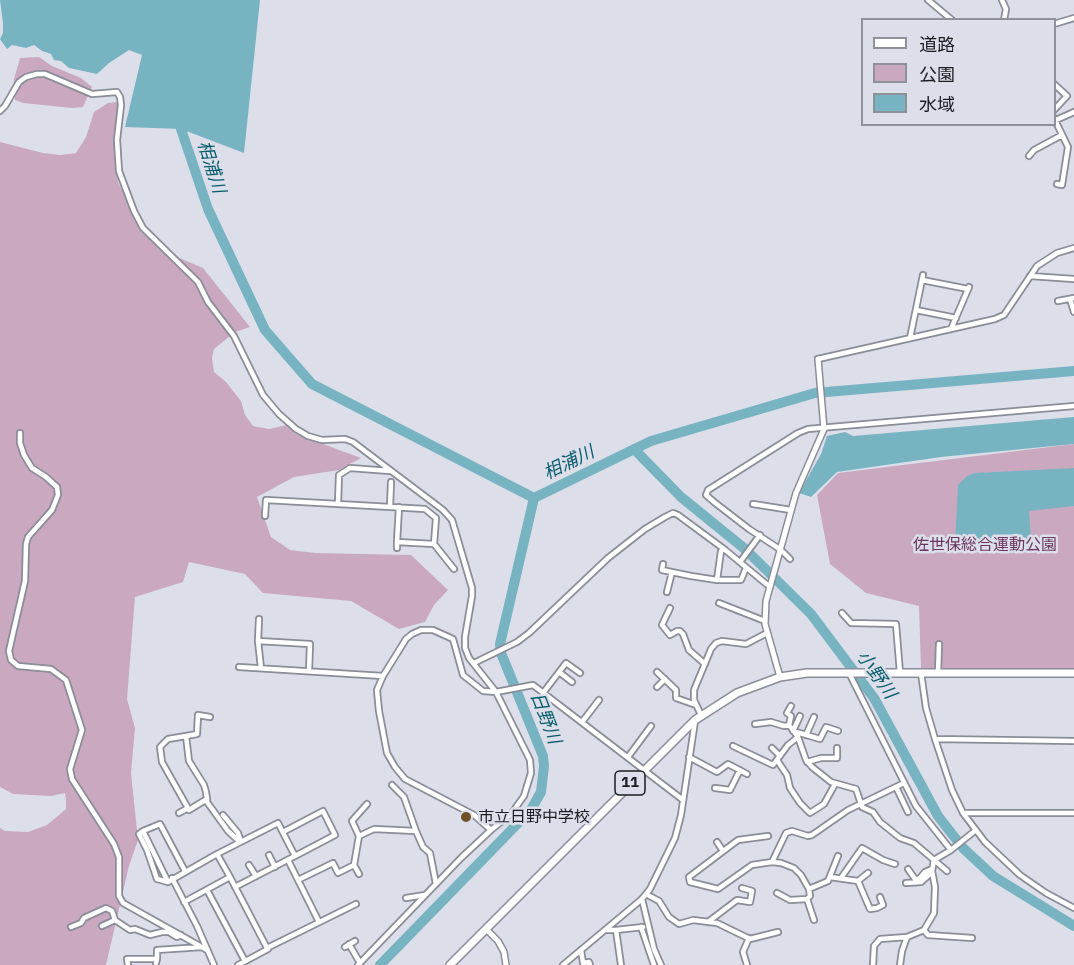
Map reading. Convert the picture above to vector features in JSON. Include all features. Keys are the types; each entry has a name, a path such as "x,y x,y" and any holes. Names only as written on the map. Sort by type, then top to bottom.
{"main road":[{"name":"11","path":"450,965 698,718 737,693 780,676 807,673 921,673 938,670 1074,673"}],"street":[{"path":"928,0 950,18"},
{"path":"1002,0 1006,9 1004,18"},
{"path":"1056,23 1074,18"},
{"path":"0,111 19,82 37,74 45,74 92,94 117,92 121,105 117,140 119,171 134,211 143,228 198,282 208,302 234,336 262,395 279,414 308,436 322,440 336,438 354,442 443,510 452,520 472,588 465,637 469,658 498,691 530,760 529,785 519,805 436,884 359,964 347,946 355,941"},
{"path":"1056,86 1067,96"},
{"path":"1056,108 1067,96 1074,95"},
{"path":"1056,119 1074,112"},
{"path":"1056,121 1068,147 1062,185 1057,184"},
{"path":"1029,156 1034,150 1062,135"},
{"path":"780,676 766,633 766,602 796,493 824,427 818,361 995,319 1004,315 1037,266 1057,253 1074,248"},
{"path":"1030,276 1074,279"},
{"path":"910,338 923,278 968,288 951,329"},
{"path":"1058,301 1072,299 1073,312"},
{"path":"916,310 956,318"},
{"path":"790,559 714,502 706,495 708,490 808,429 1074,406"},
{"path":"20,433 20,443 28,462 32,468 57,487 58,495 52,510 28,537 26,544 25,581 9,651 11,660 18,666 51,669 66,680 82,730 70,768 72,779 114,844 119,856 118,896 123,903 205,949"},
{"path":"338,504 339,475 344,471 350,468 390,471"},
{"path":"390,507 391,482"},
{"path":"266,516 266,500 425,509 436,518 434,544 454,569"},
{"path":"753,504 791,510"},
{"path":"399,507 397,545 434,544"},
{"path":"474,663 517,642 529,633 608,558 673,513 771,586"},
{"path":"740,562 760,535"},
{"path":"717,580 721,551 724,549"},
{"path":"663,564 662,570 717,580 741,580 747,568"},
{"path":"667,592 672,572"},
{"path":"719,603 765,621"},
{"path":"670,608 662,625 670,635 680,631 689,650 705,664"},
{"path":"842,613 851,623 896,624 900,673"},
{"path":"259,619 258,641 261,668"},
{"path":"491,830 474,815 405,779 387,753 377,690 406,639 421,630 433,630 453,639 463,675 483,692 533,685 683,800"},
{"path":"563,965 642,899 675,838 698,718 694,690 711,649 716,643 730,641 746,644 766,633"},
{"path":"258,641 310,645 309,671"},
{"path":"938,670 939,644"},
{"path":"543,693 568,663 580,673"},
{"path":"239,667 383,676"},
{"path":"559,672 572,682"},
{"path":"657,672 676,690 676,698 696,705"},
{"path":"849,672 916,806 952,850"},
{"path":"921,673 926,708 952,790 974,831 1020,875 1046,893 1074,908"},
{"path":"657,687 665,679"},
{"path":"671,701 676,694"},
{"path":"582,722 599,700"},
{"path":"790,706 787,713 791,716 791,728 798,737 807,762 835,784 856,789 862,807 873,812 880,822 900,838 914,843 947,871"},
{"path":"188,808 162,762 160,747 168,739 197,734 198,715 210,717"},
{"path":"784,732 791,728 800,716"},
{"path":"806,735 814,717"},
{"path":"755,724 771,722 820,739 826,727 838,731"},
{"path":"628,757 651,726"},
{"path":"186,736 189,761 204,785 207,799 214,813 240,842"},
{"path":"733,746 772,765 788,745 798,737"},
{"path":"935,739 1074,741"},
{"path":"772,748 787,775 790,788 810,813 824,804 835,784"},
{"path":"807,762 821,758 837,758 837,748"},
{"path":"689,757 717,772 728,764 747,774"},
{"path":"715,788 730,790 740,770"},
{"path":"772,862 786,832 812,835 825,824 861,803 904,783"},
{"path":"392,785 404,797 423,847 430,853 436,884"},
{"path":"896,787 908,812"},
{"path":"179,813 207,799"},
{"path":"359,874 354,865 359,836 352,821 367,804"},
{"path":"235,887 335,835 323,811 283,832"},
{"path":"963,813 1074,813"},
{"path":"223,815 238,833 240,842"},
{"path":"185,871 160,824 139,834 157,879 164,882 278,823 296,856"},
{"path":"359,836 374,829 416,831"},
{"path":"142,831 184,902 214,965"},
{"path":"934,860 952,850 974,831"},
{"path":"765,835 738,840 689,877 690,882 718,889 752,865 782,863 794,868 809,889 810,896 807,899 814,920"},
{"path":"717,842 723,851"},
{"path":"841,878 862,848 895,864"},
{"path":"217,854 267,948"},
{"path":"269,855 275,867"},
{"path":"809,889 828,881 838,856"},
{"path":"288,860 319,922"},
{"path":"873,965 872,953 880,939 907,937 924,930 934,913 935,887 932,871 934,860"},
{"path":"298,880 333,863 338,873 354,865"},
{"path":"249,865 256,876"},
{"path":"908,869 915,879 919,879 925,872 932,871"},
{"path":"906,883 921,882 932,871"},
{"path":"830,877 858,881 868,873"},
{"path":"184,902 230,877"},
{"path":"858,881 870,909 883,904 880,897"},
{"path":"708,922 737,900 750,905 752,891 742,888"},
{"path":"207,890 244,962"},
{"path":"777,893 790,900 807,899"},
{"path":"646,894 659,901 669,917 680,924 693,920 708,922 735,930 748,938 778,932"},
{"path":"406,898 425,895"},
{"path":"642,899 661,965"},
{"path":"238,965 356,904"},
{"path":"71,927 106,908 120,913"},
{"path":"112,911 115,920 130,930 135,929 150,935 169,932 177,937 182,935"},
{"path":"102,926 115,920"},
{"path":"605,930 648,925"},
{"path":"641,927 654,965"},
{"path":"486,929 498,941 504,952 506,965"},
{"path":"616,930 621,965"},
{"path":"924,930 928,935 972,938"},
{"path":"900,965 907,937"},
{"path":"747,965 743,952 748,938"},
{"path":"128,965 127,958 157,961 157,950 205,949"},
{"path":"581,950 583,963 589,962 590,965"}],"green space":[{"path":"39,57 52,66 81,78 92,87 83,107 23,103 15,100 14,79 20,58"},
{"path":"118,102 121,109 115,159 118,182 135,217 172,255 203,268 250,327 235,332 214,349 212,358 214,372 226,382 241,401 245,415 253,426 269,429 291,424 296,434 361,458 339,470 294,477 257,497 271,537 290,550 315,553 411,555 448,590 434,605 425,622 399,629 351,601 263,593 245,574 189,562 183,582 135,597 127,699 135,728 131,773 138,840 129,866 106,965 0,965 0,828 5,831 28,832 47,825 66,809 66,800 65,793 51,796 13,794 0,787 0,142 43,153 60,155 76,153 86,137 94,112 108,103"},
{"name":"佐世保総合運動公園","path":"1074,444 1074,668 921,669 919,606 866,593 830,564 817,495 838,473"}],"water":[{"path":"0,0 260,0 244,153 181,129 125,127 142,55 129,50 97,74 69,68 61,61 54,60 51,54 34,45 26,48 12,45 7,49 0,39 3,33 3,23"},
{"path":"1074,417 1074,444 941,457 837,472 811,497 799,493 821,454 827,436 845,432 853,436"},
{"path":"1074,468 1074,506 1029,511 1031,539 992,538 991,544 955,546 958,485 967,476 975,473"}],"waterway":[{"name":"相浦川","path":"181,129 208,209 265,330 312,384 534,498 651,441 815,393 1074,371"},
{"name":"小野川","path":"634,449 681,497 745,549 811,614 874,698 938,816 963,848 993,876 1074,926"},
{"name":"日野川","path":"380,965 524,817 541,792 543,756 501,653 500,644 534,498"}],"place":[{"name":"市立日野中学校","path":"466,817"}]}
